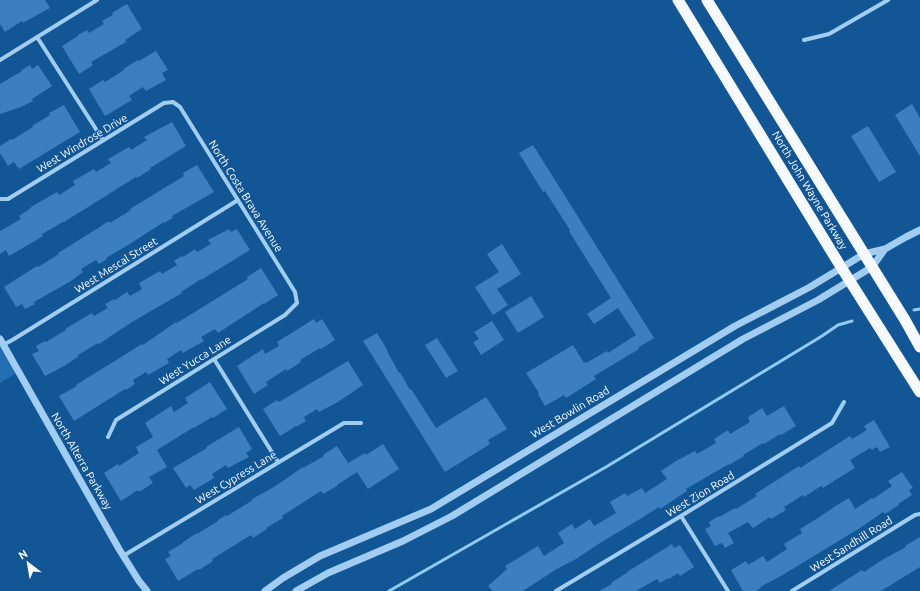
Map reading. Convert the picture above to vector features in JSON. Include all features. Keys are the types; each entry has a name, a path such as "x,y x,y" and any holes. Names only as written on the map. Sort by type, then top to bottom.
{"highway":[{"name":"North John Wayne Parkway","path":"678,0 920,392"},
{"name":"North John Wayne Parkway","path":"706,0 905,320 920,347"}],"street":[{"path":"0,60 97,0"},
{"path":"804,40 829,34 888,0"},
{"path":"37,37 103,140"},
{"name":"West Windrose Drive","path":"0,199 8,199 164,103 173,102"},
{"name":"North Costa Brava Avenue","path":"173,102 180,107 295,292 297,303"},
{"name":"West Mescal Street","path":"2,342 14,339 238,200"},
{"name":"West Bowlin Road","path":"265,591 283,578 320,556 431,509 735,326 810,287 864,254 885,249 920,230"},
{"name":"West Bowlin Road","path":"296,591 328,573 404,542 452,516 743,339 818,300 872,267 885,249"},
{"name":"West Yucca Lane","path":"108,438 116,420 285,315 297,303"},
{"name":"North Alterra Parkway","path":"2,342 123,556 139,581 148,591"},
{"path":"214,359 278,462"},
{"name":"West Zion Road","path":"556,591 832,423 844,402"},
{"name":"West Cypress Lane","path":"123,556 344,423 361,423"},
{"name":"West Sandhill Road","path":"792,591 915,515 920,514"},
{"path":"681,516 728,591"}],"shaded area":[{"path":"0,339 18,372 0,383"}],"building":[{"path":"0,0 45,0 50,8 23,23 22,21 5,32 0,24"},
{"path":"127,4 142,29 125,40 126,42 91,62 93,65 79,74 62,46 87,30 89,33 104,24 102,21 113,15 112,13"},
{"path":"156,51 168,70 162,73 166,80 146,91 143,87 129,96 132,100 105,116 89,89 103,80 105,82 124,70 123,69"},
{"path":"30,65 32,69 38,65 52,86 32,99 33,101 0,114 0,84"},
{"path":"912,104 920,118 920,156 895,115"},
{"path":"64,105 80,132 19,169 14,162 8,166 0,153 0,146 33,127 32,126 50,115 49,113"},
{"path":"172,122 186,146 150,168 151,169 137,178 136,177 42,234 43,236 28,245 9,256 6,250 0,254 0,231 21,219 19,216 31,207 57,192 59,195 75,185 73,181 94,169 96,172 111,163 108,159 129,147 131,150 147,140 144,137"},
{"path":"868,126 896,172 879,182 851,136"},
{"path":"533,145 654,338 639,347 639,349 594,376 596,379 566,398 564,395 545,406 538,394 539,393 526,373 573,345 584,363 586,363 607,351 608,353 636,335 618,308 594,324 587,314 611,298 569,231 570,230 545,191 543,192 519,153"},
{"path":"197,165 214,192 172,216 173,218 106,258 107,259 99,264 96,260 81,269 83,272 71,281 34,302 35,304 25,309 22,304 16,307 4,287 59,254 58,253 109,221 110,223 131,210 130,209 184,176 183,173"},
{"path":"229,229 231,232 237,229 250,250 201,279 181,292 182,293 132,322 99,344 98,343 78,355 78,357 64,366 45,376 32,354 39,351 36,346 45,341 46,342 92,313 94,316 108,308 105,304 114,299 115,300 127,292 130,296 142,289 139,283 160,271 162,274 177,265 174,261 195,249 197,252 211,244 208,240"},
{"path":"502,244 521,274 497,289 508,305 493,315 475,287 499,272 487,254"},
{"path":"261,268 278,295 218,333 215,329 201,337 204,341 183,353 181,350 167,359 169,363 148,375 146,372 133,380 135,384 74,421 59,396 142,344 143,345 176,322 177,323 248,279 247,277"},
{"path":"531,296 544,317 518,333 505,312"},
{"path":"314,319 316,323 322,319 335,340 300,360 301,362 287,371 286,369 266,382 268,385 254,394 237,366 263,349 265,354 279,346 277,342"},
{"path":"492,321 504,340 481,355 473,342 479,339 474,332"},
{"path":"377,333 399,373 400,372 410,390 411,389 436,428 486,397 507,429 488,440 490,444 445,472 363,341"},
{"path":"437,338 458,371 446,378 425,345"},
{"path":"348,361 363,385 338,402 319,412 317,409 304,417 306,421 280,436 263,409 277,400 279,402"},
{"path":"210,382 227,409 157,450 167,467 149,477 153,483 139,492 138,490 121,501 104,473 118,464 119,466 139,453 136,447 153,437 145,423 171,406 174,412 188,403 185,398"},
{"path":"784,406 796,426 764,444 763,443 729,465 686,489 687,491 660,509 659,507 523,591 493,591 488,586 507,569 505,566 538,546 544,556 564,543 558,533 572,524 575,529 590,519 594,526 616,513 610,502 625,493 627,496 642,488 645,493 667,479 661,471 695,451 697,454 716,443 714,439 728,430 730,434 750,422 748,417 762,408 767,416"},
{"path":"874,420 890,447 880,452 877,447 872,450 870,448 850,460 855,468 823,488 821,486 804,497 803,495 784,507 786,510 771,519 770,517 753,528 748,522 728,533 734,543 725,548 722,543 715,546 705,529 711,526 709,522 735,508 736,509 757,496 755,494 799,466 800,468 850,436 852,439 867,430 864,426"},
{"path":"239,427 252,449 246,453 249,457 228,468 226,465 212,474 214,478 194,490 190,485 186,488 173,468"},
{"path":"383,444 399,469 368,489 357,472 323,494 321,491 282,516 283,518 253,538 251,535 212,559 213,561 199,570 198,569 178,581 165,559 171,556 168,552 226,515 227,516 253,500 252,499 274,487 303,467 324,456 323,455 337,446 348,463 365,453 366,455"},
{"path":"902,472 913,488 909,490 912,495 898,504 899,505 885,514 883,512 860,528 760,587 761,588 756,591 743,591 731,570 746,561 748,565 763,556 767,562 787,549 784,544 802,533 800,529 849,498 855,509 872,498 873,499 892,486 888,481"},
{"path":"920,537 920,567 881,591 829,591 862,570 864,572"},
{"path":"672,544 674,548 680,545 694,567 680,576 678,573 660,583 657,579 636,591 599,591 612,584 611,583 627,572"}],"waterway":[{"path":"914,310 920,309"},
{"path":"389,591 606,467 838,325 852,321"}]}
